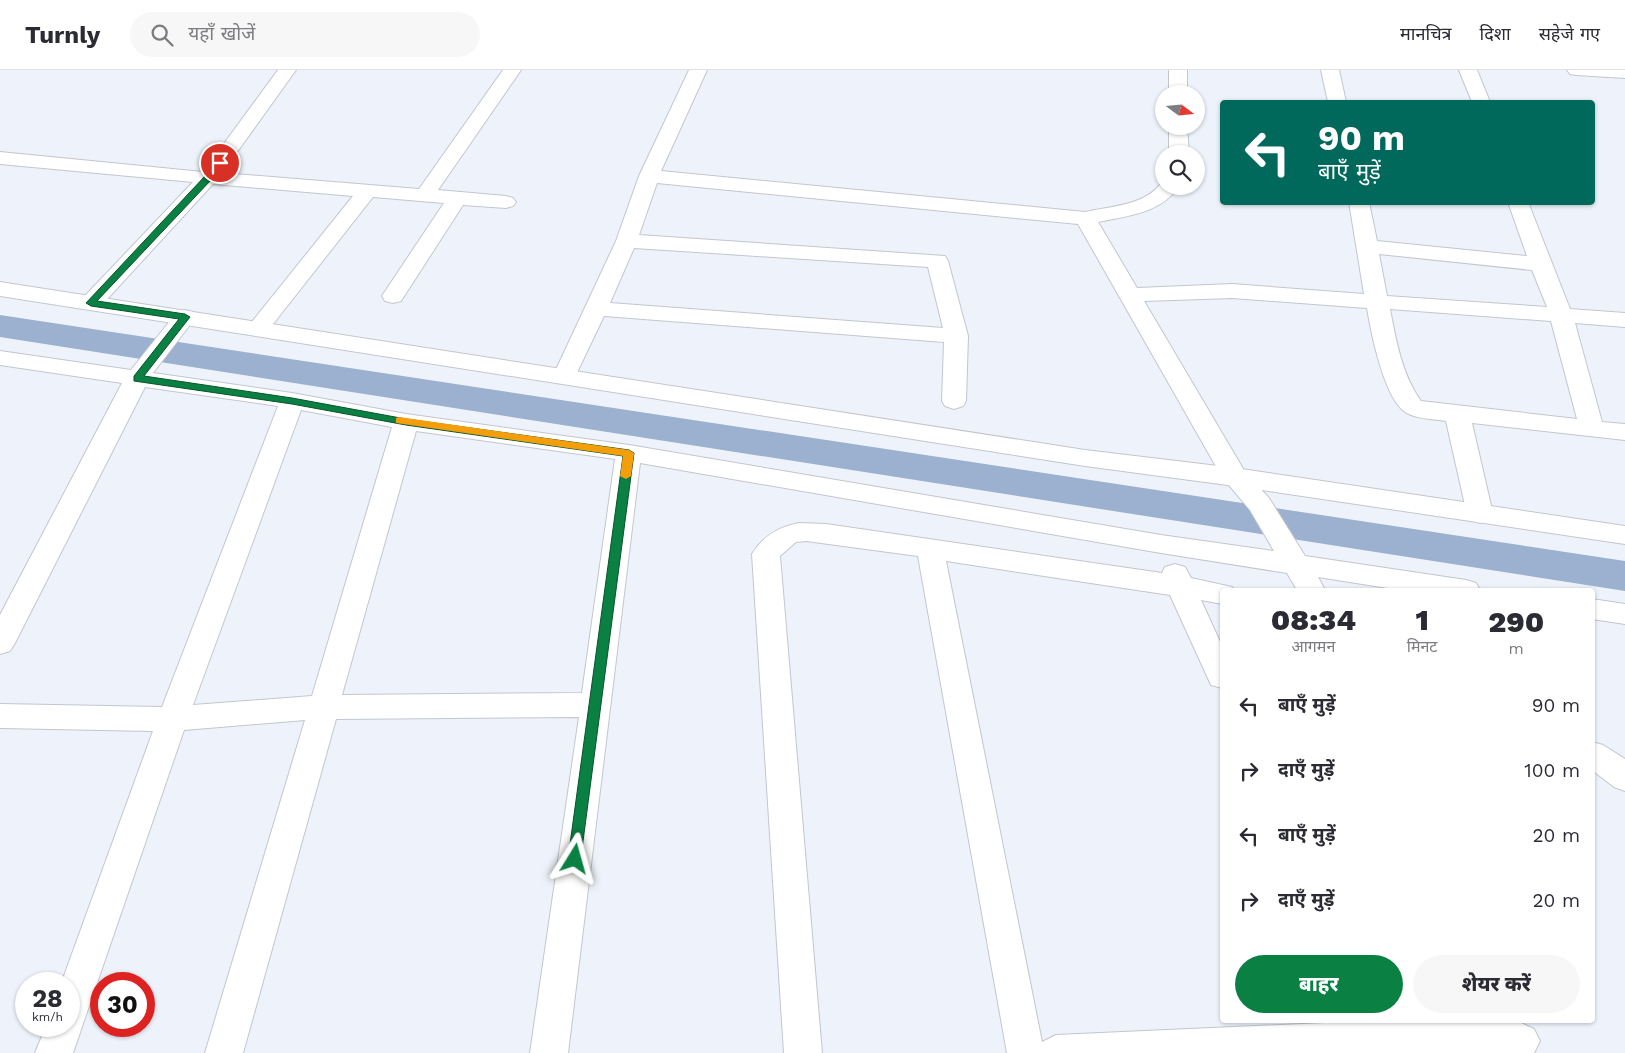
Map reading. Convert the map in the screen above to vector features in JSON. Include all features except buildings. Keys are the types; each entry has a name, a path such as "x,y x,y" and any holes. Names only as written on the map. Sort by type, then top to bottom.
{"street":[{"path":"91,303 208,178 287,70"},
{"path":"425,195 512,70"},
{"path":"565,376 598,309 627,241 649,176 698,70"},
{"path":"1178,70 1178,85"},
{"path":"1330,70 1337,100"},
{"path":"1468,70 1480,100"},
{"path":"1576,70 1625,74"},
{"path":"0,158 208,178 506,202"},
{"path":"649,176 1085,218 1156,202 1164,195"},
{"path":"258,328 368,190"},
{"path":"393,296 457,198"},
{"path":"1359,205 1368,247 1375,300 1400,393 1413,407 1457,414 1625,432"},
{"path":"1519,205 1561,315 1592,429"},
{"path":"1085,218 1235,477 1260,504 1309,588"},
{"path":"627,241 937,261 956,336 954,402"},
{"path":"1368,247 1541,264"},
{"path":"0,289 91,303 180,324 258,328 1085,458 1235,477 1625,535"},
{"path":"1129,295 1232,291 1375,300 1625,320"},
{"path":"598,309 956,336"},
{"path":"0,643 142,371 180,324"},
{"path":"0,358 142,371 406,422 629,453 1161,544 1293,559 1455,588"},
{"path":"80,981 173,719 292,401"},
{"path":"1457,414 1480,514"},
{"path":"224,1053 406,422"},
{"path":"549,1053 629,453"},
{"path":"803,1053 766,554 780,537 799,531 1180,586 1220,594"},
{"path":"1161,544 1220,673"},
{"path":"930,549 1026,1053"},
{"path":"1595,609 1625,614"},
{"path":"0,716 173,719 324,707 596,705"},
{"path":"1595,756 1613,767 1625,778"},
{"path":"54,1053 60,1037"},
{"path":"1056,1053 1390,1037 1521,1038"}],"waterway":[{"path":"0,326 1625,576"}],"slow traffic":[{"path":"399,421 629,453 626,476"}],"route":[{"path":"220,163 91,303 185,317 138,378 292,401 406,422 629,453 575,859"}]}
